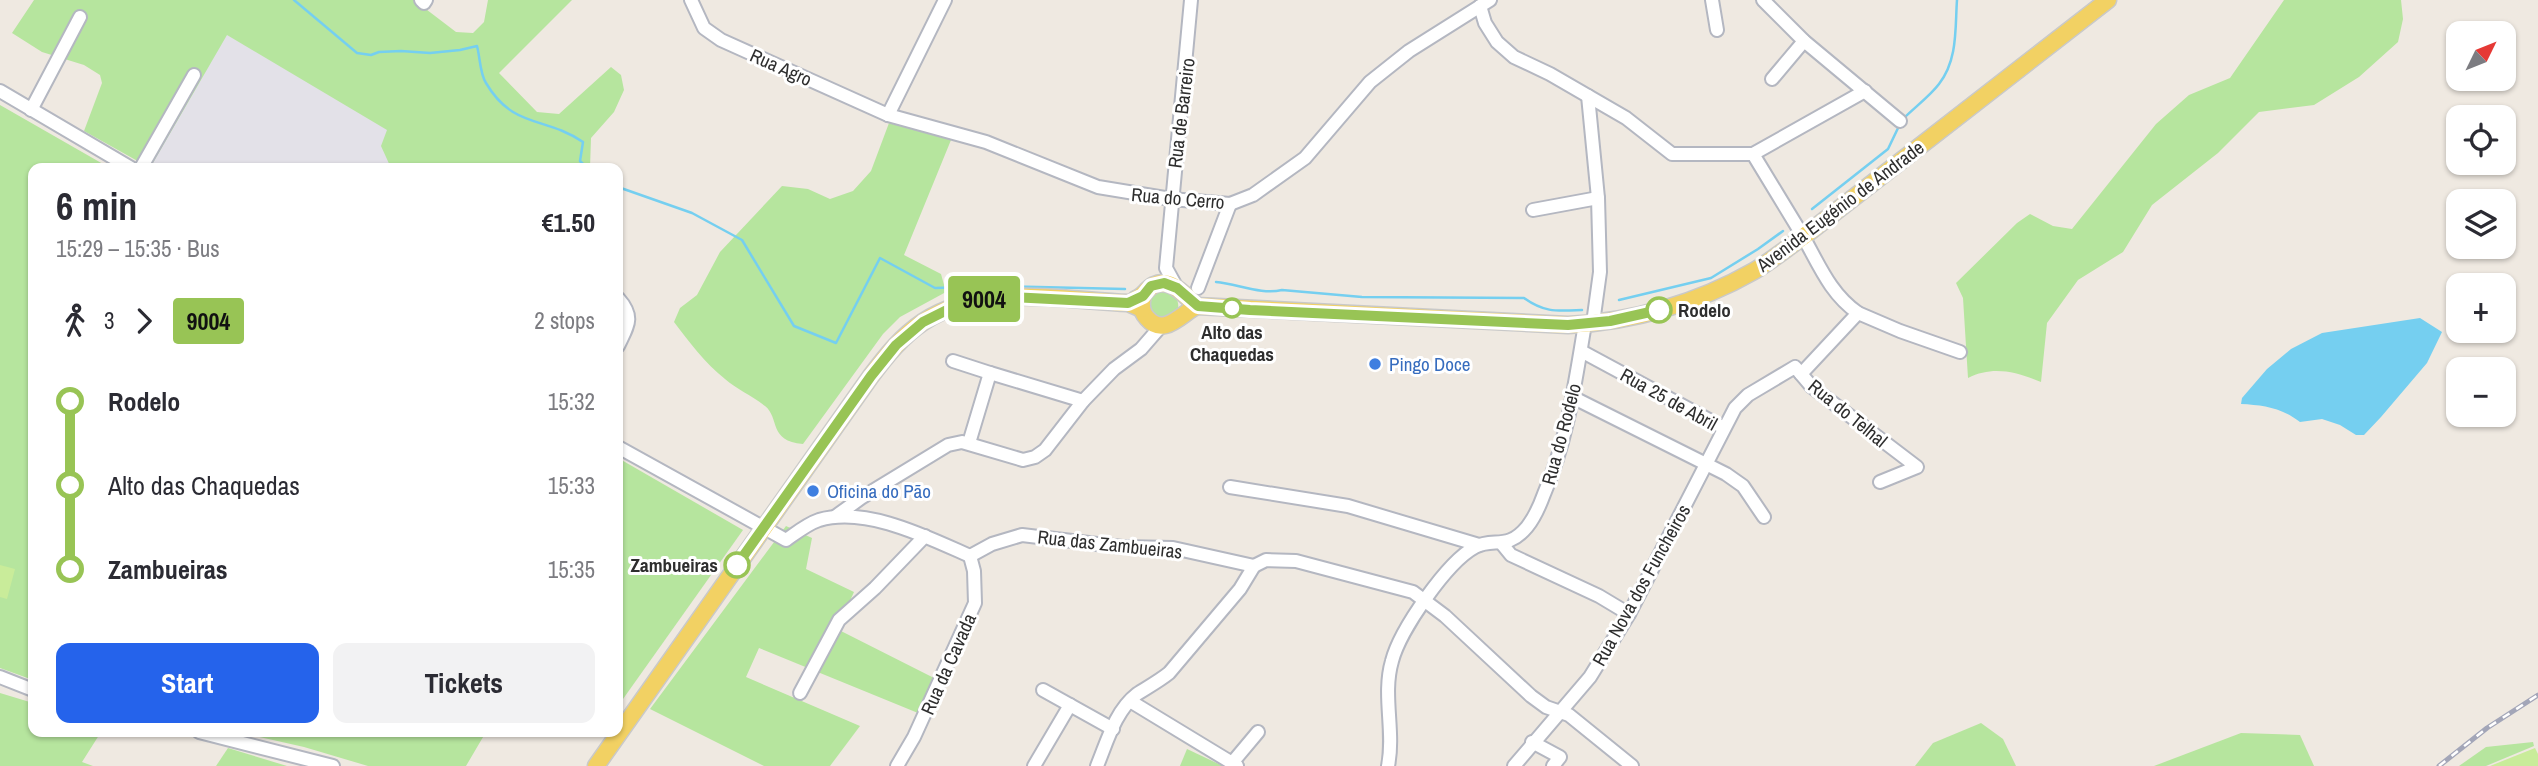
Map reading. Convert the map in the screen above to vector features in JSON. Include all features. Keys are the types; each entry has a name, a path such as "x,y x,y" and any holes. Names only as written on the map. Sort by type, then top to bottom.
{"main road":[{"name":"Avenida Eugénio de Andrade","path":"1190,309 1589,324 1669,308 1720,289 1756,270 1803,237 2108,0"},
{"path":"623,728 871,376 896,345 923,322 951,308 983,299 1013,297 1146,307 1174,323 1190,309 1184,306 1179,290 1164,283 1146,307"},
{"path":"596,766 616,737"}],"street":[{"name":"Rua Agro","path":"691,0 704,27 721,40 888,115"},
{"path":"888,115 945,0"},
{"name":"Rua de Barreiro","path":"1166,268 1191,0"},
{"path":"1712,0 1717,30"},
{"path":"1763,0 1804,41 1900,121"},
{"path":"1485,3 1486,23 1497,42 1514,57 1550,74 1626,118 1672,154 1753,154 1865,91"},
{"name":"Rua do Cerro","path":"888,115 986,142 1098,187 1230,205 1253,195 1305,158 1370,82 1409,51 1485,3"},
{"path":"31,110 80,17"},
{"path":"1772,79 1804,41"},
{"path":"144,163 194,75"},
{"path":"0,91 122,163"},
{"name":"Rua do Rodelo","path":"1502,544 1518,536 1529,525 1555,470 1574,398 1581,351 1600,272 1598,198 1588,96"},
{"path":"1753,154 1824,277 1849,307 1900,331 1960,352"},
{"path":"1533,210 1598,198"},
{"path":"1198,288 1230,205"},
{"path":"1166,268 1179,290"},
{"path":"623,450 786,540 815,521 836,516 942,448 962,442 1023,460 1035,457 1045,450 1083,401 1114,369 1149,340 1146,307 1166,268"},
{"path":"623,304 628,309 629,323 623,336"},
{"name":"Rua do Telhal","path":"1858,313 1801,374 1812,387 1917,467 1880,482"},
{"name":"Rua 25 de Abril","path":"1581,351 1724,428 1706,463"},
{"path":"953,361 1083,401"},
{"path":"1724,428 1735,408 1748,395 1796,367 1801,374"},
{"path":"969,443 990,373"},
{"path":"1574,398 1706,463 1743,486 1763,517"},
{"name":"Rua Nova dos Funcheiros","path":"1514,766 1590,677 1629,614 1706,463"},
{"path":"1230,487 1348,506 1479,545 1502,544 1511,555 1599,596 1629,614"},
{"path":"836,516 896,526 970,556"},
{"path":"800,693 839,620 925,536"},
{"name":"Rua das Zambueiras","path":"970,556 992,544 1022,536 1122,547 1173,548 1254,566 1266,559 1296,561 1413,592 1454,624 1531,696 1546,707 1569,715 1616,760 1632,766"},
{"path":"1388,766 1392,746 1387,686 1392,660 1404,631 1445,574 1479,545"},
{"name":"Rua da Cavada","path":"897,766 914,737 975,603 974,571 970,556"},
{"path":"1097,766 1123,708 1170,673 1240,589 1254,566"},
{"path":"0,677 28,688"},
{"path":"1043,690 1112,729"},
{"path":"1130,701 1234,764 1258,732"},
{"path":"1034,766 1070,705"},
{"path":"219,737 333,766"},
{"path":"1532,742 1560,757 1553,766"}],"shaded area":[{"path":"224,32 448,163 153,163"}],"green space":[{"path":"34,0 414,0 456,32 473,33 484,22 488,0 572,0 499,73 537,112 559,114 611,67 621,75 624,90 614,112 591,138 590,163 389,163 381,146 387,130 227,35 153,163 141,163 84,131 102,83 100,75 84,65 42,52 12,33"},
{"path":"2284,0 2401,0 2403,19 2398,42 2359,77 2314,105 2259,112 2218,153 2152,205 2123,252 2078,280 2047,323 2041,382 2005,371 1987,372 1968,378 1963,298 1956,283 2017,223 2030,214 2053,226 2072,229 2156,124 2189,95 2230,78"},
{"path":"0,105 101,163 28,163 28,678 0,668"},
{"path":"889,123 951,140 904,255 941,274 946,292 900,317 883,334 803,444 792,442 780,434 770,411 718,373 674,322 680,308 697,295 720,252 782,186 808,189 830,199 853,191 871,171"},
{"path":"1158,291 1166,291 1176,297 1178,305 1178,310 1163,321 1150,313 1150,298"},
{"path":"623,461 743,530 623,699"},
{"path":"786,526 812,538 806,569 854,592 837,629 936,679 918,713 759,648 746,677 860,726 830,766 764,766 650,709"},
{"path":"0,565 15,569 7,599 0,597"},
{"path":"0,693 28,701 28,737 98,737 82,762 93,766 0,766"},
{"path":"1981,723 2003,739 2016,766 1915,766 1933,743"},
{"path":"2241,733 2300,735 2314,766 2154,766"},
{"path":"260,737 483,737 466,766 368,766"},
{"path":"2533,742 2534,746 2486,766 2459,766 2486,747"},
{"path":"228,748 287,766 216,766"},
{"path":"2535,748 2538,766 2490,766"},
{"path":"1187,749 1223,766 1180,766"}],"water":[{"path":"2420,318 2442,332 2427,363 2364,435 2356,435 2340,425 2322,419 2300,422 2272,408 2241,404 2242,398 2267,369 2291,349 2322,333"}],"waterway":[{"path":"294,0 357,53 430,53 477,46 484,79 496,98 519,115 556,128 583,142 582,163"},
{"path":"1904,118 1939,84 1950,65 1957,0"},
{"path":"1812,209 1888,149 1899,126"},
{"path":"623,189 692,213 742,240 794,326 836,343 880,258 935,288 996,286 1125,289"},
{"path":"1619,300 1711,278 1783,231"},
{"path":"1216,282 1266,291 1362,297 1524,298 1552,310 1582,310"}],"railway":[{"path":"2439,766 2487,728 2538,695"}],"bus line":[{"name":"9004","path":"737,565 871,376 896,345 923,322 951,308 983,299 1013,297 1128,303 1143,296 1151,286 1164,283 1177,288 1198,306 1250,310 1568,325 1610,321 1659,310"}],"place":[{"name":"Alto das Chaquedas","path":"1232,308"},
{"name":"Rodelo","path":"1659,310"},
{"name":"Pingo Doce","path":"1375,364"},
{"name":"Oficina do Pão","path":"813,491"},
{"name":"Zambueiras","path":"737,565"}]}
